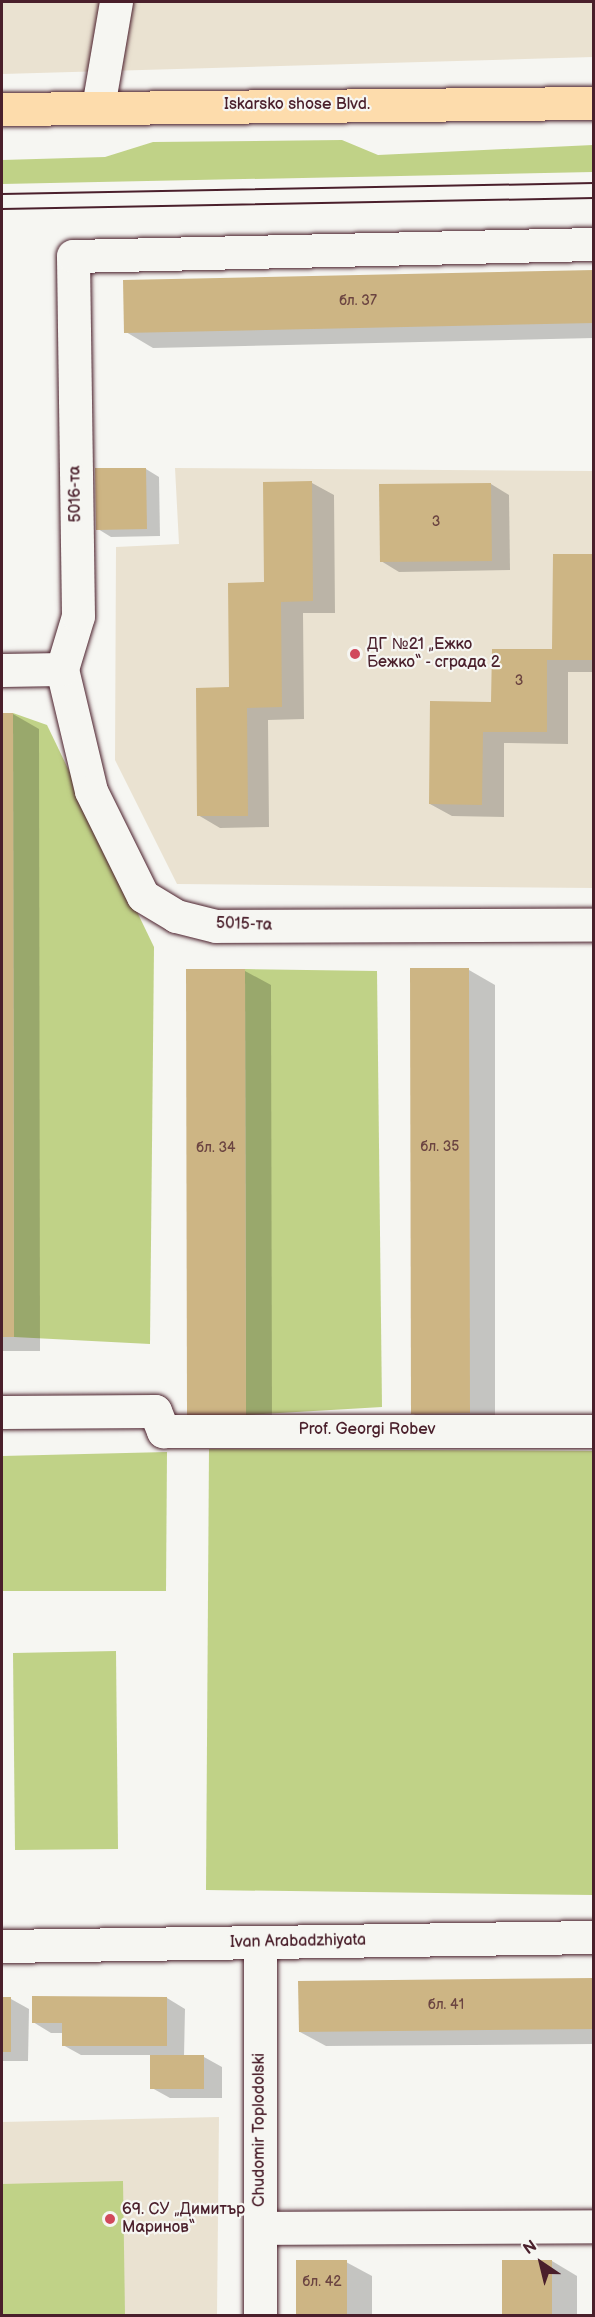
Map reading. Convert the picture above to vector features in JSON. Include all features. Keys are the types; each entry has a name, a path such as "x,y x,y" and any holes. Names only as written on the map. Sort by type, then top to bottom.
{"main road":[{"name":"Iskarsko shose Blvd.","path":"2,109 594,103"}],"street":[{"path":"98,107 116,2"},
{"name":"5016-та","path":"62,669 78,616 73,256 594,244"},
{"path":"2,670 62,669"},
{"name":"5015-та","path":"62,669 91,791 144,896 176,916 216,926 594,925"},
{"name":"Prof. Georgi Robev","path":"2,1412 155,1411 163,1431 594,1431"},
{"name":"Ivan Arabadzhiyata","path":"2,1946 260,1944 594,1937"},
{"name":"Chudomir Toplodolski","path":"260,1944 260,2316"},
{"path":"260,2228 594,2226"}],"shaded area":[{"path":"2,2 593,2 593,57 2,74"},
{"name":"ДГ №21 „Ежко Бежко“ - сграда 2","path":"175,468 593,471 593,888 177,884 115,760 116,547 179,544"},
{"name":"69. СУ „Димитър Маринов“","path":"219,2117 217,2315 2,2315 2,2122"}],"green space":[{"path":"342,140 378,155 593,145 593,172 2,184 2,160 105,157 153,142"},
{"path":"13,713 47,725 154,947 150,1344 14,1337"},
{"path":"245,969 377,971 382,1407 246,1415"},
{"path":"209,1449 593,1451 593,1895 206,1890"},
{"path":"167,1452 166,1591 2,1591 2,1456"},
{"path":"116,1651 118,1849 15,1850 13,1653"},
{"path":"123,2181 125,2315 2,2315 2,2184"}],"building":[{"path":"594,270 594,323 124,333 123,280"},
{"path":"95,468 146,468 147,529 96,530"},
{"path":"312,481 313,601 281,602 282,707 247,708 248,816 197,816 196,688 229,687 228,583 264,582 263,482"},
{"path":"491,483 492,561 380,562 379,484"},
{"path":"553,554 594,554 594,660 547,660 547,732 483,732 482,805 429,804 430,701 491,702 492,649 552,649"},
{"path":"2,713 13,713 14,1337 2,1337"},
{"path":"410,968 469,968 470,1413 411,1414"},
{"path":"186,969 245,969 246,1415 187,1415"},
{"path":"594,1978 594,2029 299,2032 298,1981"},
{"path":"32,1996 167,1997 167,2046 62,2046 62,2023 32,2023"},
{"path":"2,1997 11,1997 11,2052 2,2052"},
{"path":"150,2055 204,2055 204,2089 150,2089"},
{"path":"296,2260 347,2260 347,2316 296,2316"},
{"path":"502,2260 552,2260 552,2316 502,2316"}],"tram line":[{"path":"2,194 594,183"},
{"path":"2,209 594,198"}],"place":[{"name":"ДГ №21 „Ежко Бежко“ - сграда 2","path":"355,654"},
{"name":"69. СУ „Димитър Маринов“","path":"110,2219"}]}
